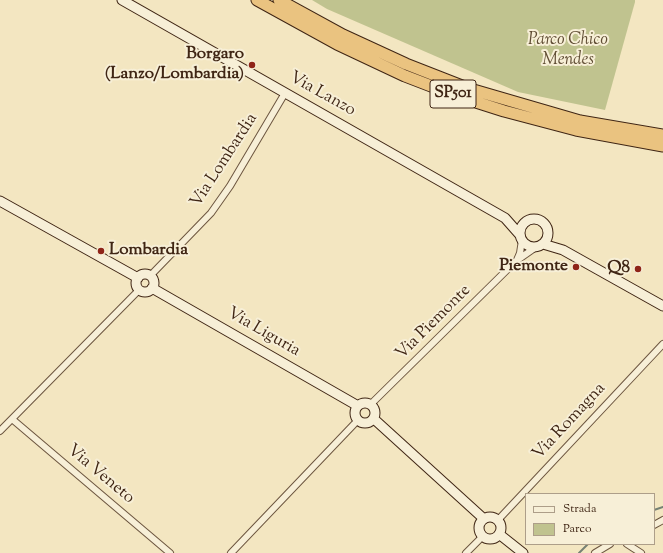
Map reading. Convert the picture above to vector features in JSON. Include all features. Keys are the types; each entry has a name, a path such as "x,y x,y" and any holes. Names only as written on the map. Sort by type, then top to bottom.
{"highway":[{"name":"SP501","path":"257,0 337,44 405,76 457,96 504,111 576,130 663,146"},
{"name":"SP501","path":"279,0 343,35 406,64 470,89 580,120 663,135"}],"street":[{"name":"Via Lanzo","path":"122,0 505,218 521,238"},
{"name":"Via Lombardia","path":"150,276 211,213 230,186 285,92"},
{"path":"0,201 138,278"},
{"name":"Via Lanzo","path":"505,218 528,221"},
{"path":"563,250 539,246 528,246 521,238 522,227 528,221 536,220 543,223 548,234 563,250 663,306"},
{"path":"539,246 548,234"},
{"name":"Via Piemonte","path":"516,261 520,253 521,238"},
{"name":"Via Piemonte","path":"371,404 516,261 539,246"},
{"path":"138,278 142,275 150,276 153,280 152,288 146,292 139,290"},
{"path":"138,278 137,286 139,290"},
{"name":"Via Liguria","path":"152,288 358,406"},
{"path":"0,431 139,290"},
{"name":"Via Romagna","path":"498,520 663,344"},
{"path":"358,420 356,415 358,406 363,403 371,404 375,409 374,419"},
{"name":"Via Veneto","path":"12,419 170,553"},
{"path":"358,420 366,423 374,419"},
{"path":"374,419 484,519"},
{"path":"231,553 358,420"},
{"path":"489,517 498,520 501,529 499,534 490,539 483,536 480,526 484,519 489,517"},
{"path":"499,534 523,553"},
{"path":"466,553 483,536"},
{"path":"595,553 608,545"},
{"path":"629,545 641,553"}],"green space":[{"name":"Parco Chico Mendes","path":"312,0 635,0 635,2 605,110 518,92 327,9"}],"waterway":[{"path":"655,510 663,507"},
{"path":"579,553 587,545"}],"place":[{"name":"Borgaro (Lanzo/Lombardia)","path":"252,65"},
{"name":"Lombardia","path":"101,251"},
{"name":"Piemonte","path":"576,267"},
{"name":"Q8","path":"638,269"}]}
